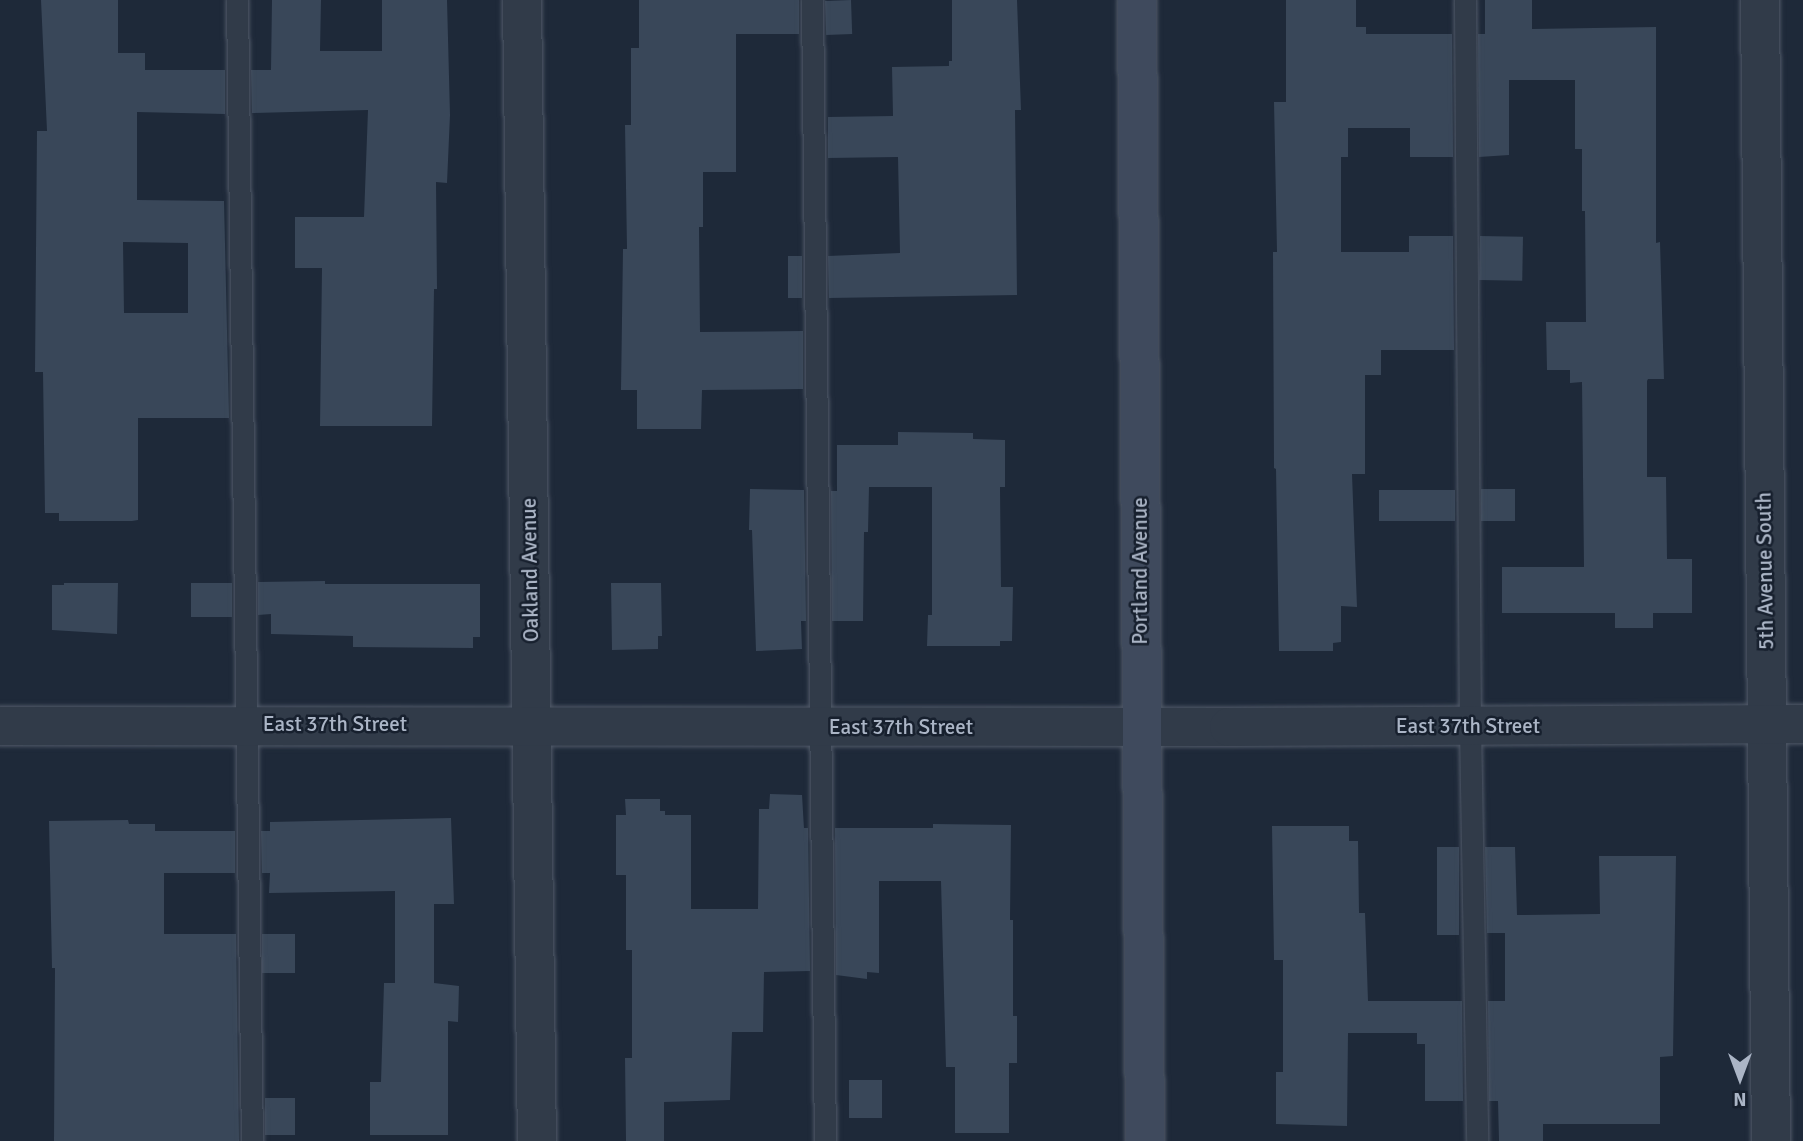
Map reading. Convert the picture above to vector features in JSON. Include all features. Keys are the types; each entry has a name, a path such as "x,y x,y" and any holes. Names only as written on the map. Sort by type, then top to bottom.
{"street":[{"name":"Oakland Avenue","path":"522,0 537,1141"},
{"name":"Portland Avenue","path":"1137,0 1145,1141"},
{"name":"5th Avenue South","path":"1760,0 1785,724 1771,1141"},
{"name":"East 37th Street","path":"0,726 533,724 1140,727 1785,724"}],"lane":[{"path":"237,0 252,1141"},
{"path":"811,0 825,1141"},
{"path":"1465,0 1470,726 1477,1141"}],"building":[{"path":"41,0 118,0 118,53 145,53 145,70 225,70 225,114 137,112 137,200 224,201 229,418 138,418 138,520 59,521 59,513 45,513 43,372 35,372 37,131 47,131","holes":["123,242 188,243 188,313 124,313"]},
{"path":"272,0 321,0 320,51 382,51 382,0 447,0 450,115 447,183 436,182 437,289 434,289 432,426 320,426 322,268 295,268 295,217 364,217 368,110 252,113 251,70 271,70"},
{"path":"639,0 799,0 799,34 736,34 736,172 703,172 703,227 699,227 700,332 803,331 803,389 702,390 701,429 637,429 637,390 621,390 623,249 627,249 625,125 631,125 631,48 639,48"},
{"path":"851,0 852,34 826,35 825,1"},
{"path":"952,0 1017,0 1021,110 1015,110 1017,295 829,298 828,256 900,253 898,157 828,158 828,117 893,116 892,67 949,66 949,61 952,61"},
{"path":"1286,0 1356,0 1356,27 1366,27 1366,34 1452,34 1453,157 1410,157 1410,128 1348,128 1348,157 1341,157 1341,252 1409,252 1409,236 1453,236 1454,350 1381,350 1381,375 1365,375 1365,474 1352,474 1357,607 1341,606 1341,642 1333,643 1333,651 1279,651 1274,468 1273,252 1277,252 1274,102 1286,102"},
{"path":"1485,0 1532,0 1532,29 1656,27 1656,243 1660,242 1664,379 1647,381 1647,477 1666,477 1667,559 1692,559 1692,613 1653,613 1653,628 1615,628 1615,613 1502,613 1502,567 1584,567 1582,382 1570,383 1570,370 1547,370 1546,322 1586,322 1585,211 1582,211 1582,149 1575,149 1575,80 1509,80 1509,155 1479,157 1478,34 1485,34"},
{"path":"1480,236 1523,237 1522,281 1479,280"},
{"path":"788,256 802,256 802,298 788,298"},
{"path":"898,432 973,433 973,439 1005,440 1005,487 1000,487 1001,587 1013,587 1012,641 1000,641 1000,646 927,646 928,615 932,615 932,487 869,487 868,532 864,532 863,621 832,621 831,491 837,491 837,445 898,445"},
{"path":"750,489 804,490 806,621 801,621 802,649 756,651 752,530 749,530"},
{"path":"1481,489 1515,489 1515,521 1481,521"},
{"path":"1379,490 1455,490 1455,521 1379,521"},
{"path":"325,581 325,584 480,584 480,637 473,637 473,648 353,647 353,636 271,634 271,614 258,615 258,582"},
{"path":"118,583 117,634 52,630 52,585"},
{"path":"191,583 232,583 232,617 191,617"},
{"path":"611,583 661,583 662,636 658,636 658,649 612,650"},
{"path":"770,794 802,795 804,828 808,828 810,971 764,972 763,1032 732,1032 730,1100 664,1102 664,1141 626,1141 625,1058 632,1058 632,950 626,950 626,875 616,875 616,815 626,815 625,799 660,799 660,811 665,811 665,815 691,815 691,909 758,909 759,809 769,809"},
{"path":"451,818 454,904 434,904 434,983 459,986 458,1022 448,1021 448,1135 370,1135 370,1082 381,1082 384,983 395,983 395,891 269,893 270,873 262,873 261,831 270,831 270,822"},
{"path":"128,820 129,824 155,824 155,831 235,831 235,873 164,873 164,934 236,934 239,1141 54,1141 55,968 52,968 49,821"},
{"path":"933,824 1011,825 1010,920 1013,920 1013,1016 1017,1016 1017,1063 1009,1063 1009,1133 955,1133 955,1067 946,1067 941,881 879,881 879,973 867,972 867,979 836,975 835,828 933,828"},
{"path":"1272,826 1349,826 1349,841 1358,841 1359,913 1365,913 1368,1001 1462,1001 1463,1101 1425,1101 1425,1044 1417,1044 1417,1033 1348,1033 1347,1126 1276,1124 1276,1072 1283,1072 1283,960 1274,960"},
{"path":"1437,847 1459,847 1459,935 1437,935"},
{"path":"1485,847 1515,847 1517,915 1600,914 1599,856 1676,856 1673,1056 1660,1057 1660,1124 1543,1124 1543,1141 1499,1141 1498,1101 1489,1101 1488,1001 1505,1001 1505,933 1487,933"},
{"path":"262,934 295,934 295,973 262,973"},
{"path":"849,1080 882,1080 882,1118 849,1118"},
{"path":"265,1098 295,1098 295,1135 265,1135"}]}
